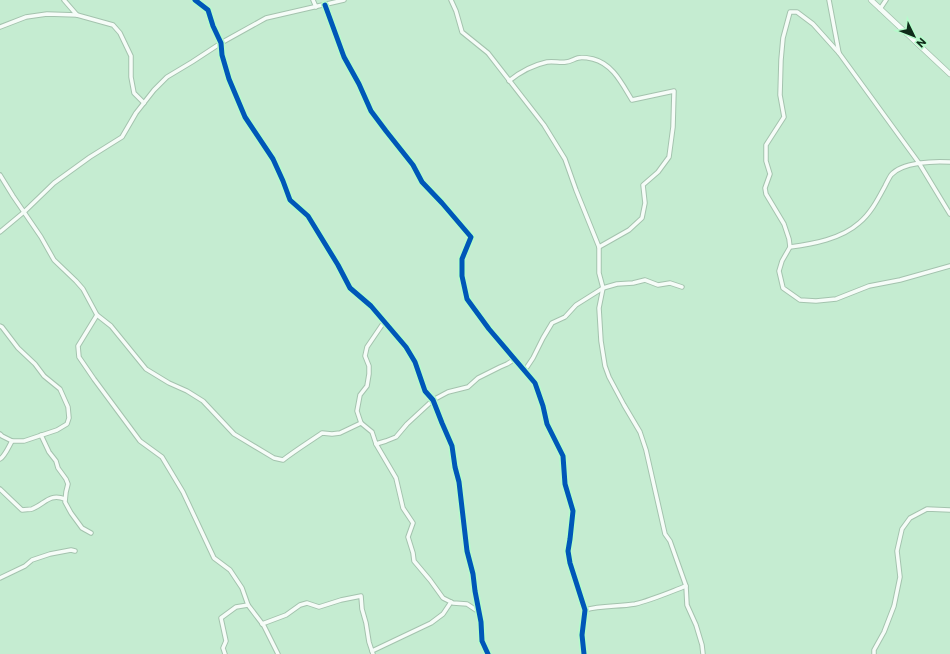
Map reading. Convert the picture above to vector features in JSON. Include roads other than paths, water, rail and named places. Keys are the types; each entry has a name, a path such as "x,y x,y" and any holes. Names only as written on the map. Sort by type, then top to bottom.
{"street":[{"path":"64,0 76,15"},
{"path":"195,0 208,10 213,26 221,43 222,55 229,79 245,116 273,159 290,200 308,216 338,265 350,288 371,306 406,347 415,362 425,391 433,400 452,446 459,482 467,551 473,574 481,622 482,641 488,654"},
{"path":"313,0 316,7"},
{"path":"0,232 24,212 54,183 90,156 122,137 136,113 154,90 167,77 221,43 266,18 344,0"},
{"path":"451,0 462,32 488,53 544,125 565,160 599,247 599,273 603,288 599,308 601,341 605,366 609,378 640,432 646,450 666,534 670,541 686,586 687,605 696,625 703,654"},
{"path":"829,0 839,53"},
{"path":"871,0 950,74"},
{"path":"880,9 886,0"},
{"path":"325,5 344,57 359,84 371,111 413,165 422,182 471,237 462,259 462,276 467,299 489,329 535,383 543,406 547,424 563,456 565,484 573,511 568,551 570,563 585,610 582,635 584,654"},
{"path":"950,214 919,164 839,53 813,24 797,12 790,12 783,38 781,60 780,95 784,117 766,145 766,160 770,174 765,188 766,194 784,224 790,247 782,260 779,271 783,288 800,300 836,299 869,286 900,280 950,266"},
{"path":"0,27 26,17 47,14 76,15 113,25 120,33 131,56 131,77 134,93 144,104"},
{"path":"509,81 518,73 547,62 567,62 578,58 588,58 599,61 609,67 618,76 632,100 674,91 669,157 658,172 643,184 645,203 642,218 629,230 599,247"},
{"path":"790,247 826,240 850,230 860,222 875,205 891,175 900,168 933,162 950,162"},
{"path":"0,175 54,260 83,289 97,314 111,326 146,369 203,401 234,434 274,458 283,460 322,432 332,434 340,433 361,423"},
{"path":"524,370 533,358 552,323 565,317 576,305 603,288 617,284 633,283 645,280 658,285 670,283 682,287"},
{"path":"97,314 78,346 79,357 140,441 162,457 183,492 214,558 230,570 242,588 248,605 262,624 278,654"},
{"path":"384,322 368,346 365,356 369,366 369,374 366,386 360,395 357,410 361,423 372,432 376,444 396,478 403,508 413,523 408,537 414,561 443,598 454,603 467,604 479,612"},
{"path":"0,326 44,376 60,389 68,407 69,418 67,424 57,430 24,441 12,441 0,434"},
{"path":"376,444 396,437 406,424 433,400 448,392 468,387 478,378 515,359"},
{"path":"41,435 68,484 65,502 82,528 91,533"},
{"path":"0,459 3,457 12,441"},
{"path":"0,490 22,510 31,509 50,498 59,497 65,499"},
{"path":"874,654 874,650 884,632 894,606 900,577 897,551 902,529 910,518 927,509 950,510"},
{"path":"0,578 25,566 32,560 50,554 71,550 75,551"},
{"path":"585,610 596,607 636,604 686,586"},
{"path":"262,624 286,615 300,605 307,603 319,606 361,596 362,609 372,652 432,623 443,614 451,602"},
{"path":"225,654 223,648 226,641 221,618 236,607 248,605"}]}
